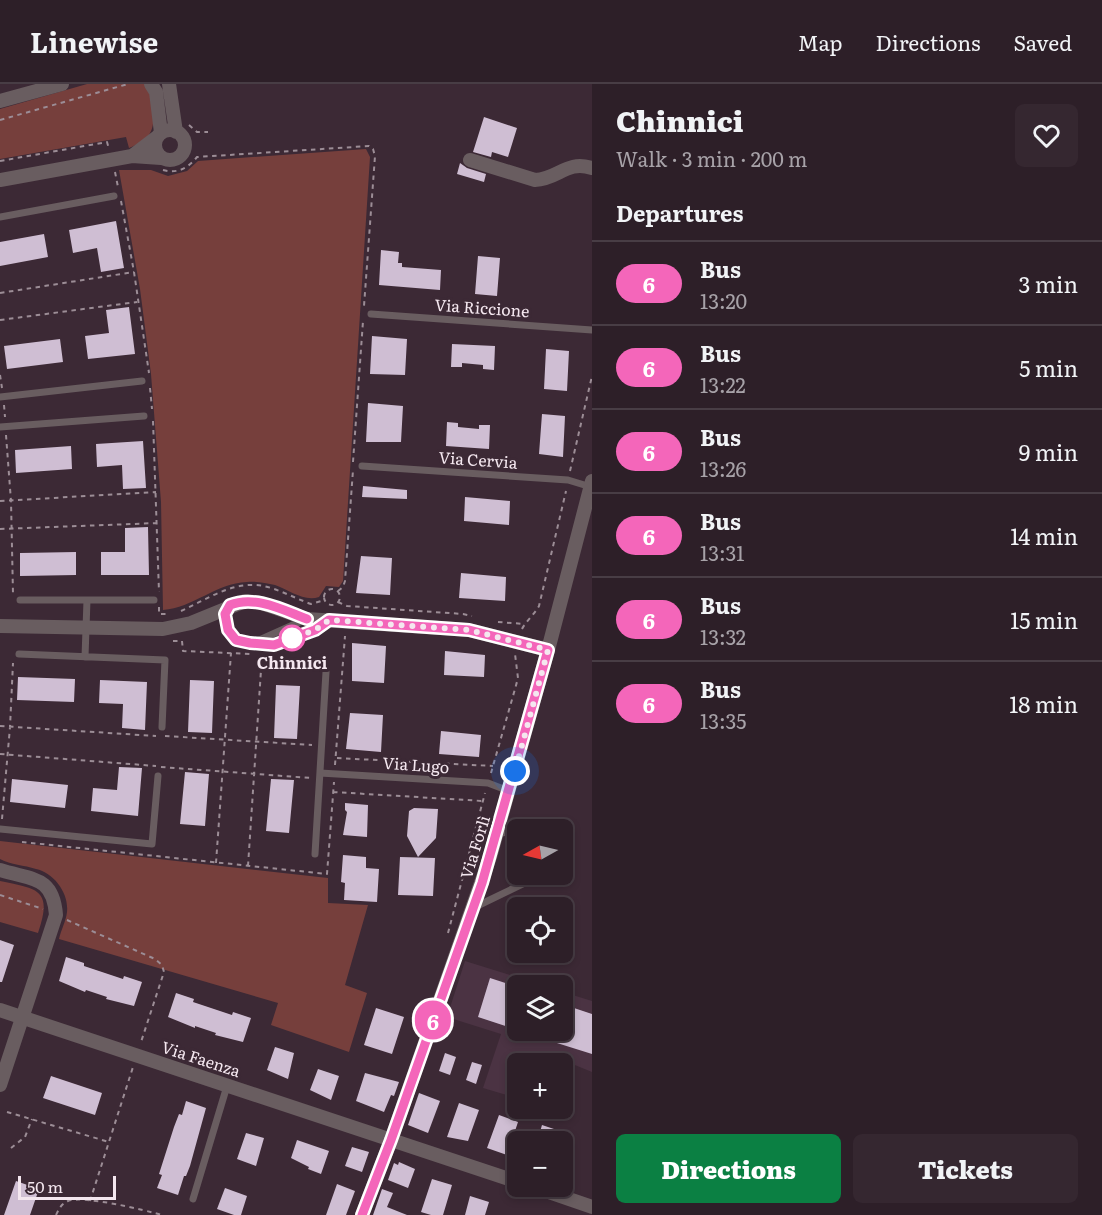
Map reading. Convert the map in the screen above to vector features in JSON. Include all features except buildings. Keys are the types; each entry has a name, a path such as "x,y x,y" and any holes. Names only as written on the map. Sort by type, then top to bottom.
{"street":[{"path":"0,101 62,84"},
{"path":"151,84 156,92 159,135 155,148 159,162"},
{"path":"169,84 176,132"},
{"path":"0,180 132,156 159,162 172,160 182,154 184,143 182,137 176,132 167,130 132,156"},
{"path":"470,160 535,180 544,180 566,168 578,165 592,168"},
{"name":"Via Forlì","path":"362,1215 391,1140 497,834 591,484"},
{"path":"0,626 163,630 190,623 230,605 245,601 261,603 307,619 469,630 548,650"},
{"path":"0,870 41,881 52,895 56,915 0,1084"},
{"name":"Via Faenza","path":"0,1010 507,1178"},
{"path":"563,1197 592,1207"}],"lane":[{"path":"0,217 117,196"},
{"name":"Via Riccione","path":"367,312 592,330"},
{"path":"1,397 142,381"},
{"path":"3,427 144,416"},
{"name":"Via Cervia","path":"362,466 568,480 591,484"},
{"path":"20,600 157,599"},
{"path":"86,657 87,600"},
{"path":"230,605 225,614 228,630 236,640 250,643 307,619"},
{"path":"255,642 274,645 315,630 329,620"},
{"path":"19,654 165,660 162,727"},
{"path":"315,855 326,672"},
{"name":"Via Lugo","path":"320,773 488,783 509,791"},
{"path":"1,829 152,844 158,776"},
{"path":"497,834 507,832"},
{"path":"473,908 520,885"},
{"path":"193,1199 227,1086"}],"path":[{"path":"0,120 128,84"},
{"path":"0,161 107,142 134,272 150,383 155,437 159,614 172,614 226,589 249,585 270,587 310,604 325,600"},
{"path":"159,162 166,172 176,172 188,168 197,157 369,146 373,149 375,156 367,312"},
{"path":"0,293 134,272"},
{"path":"0,320 138,302"},
{"path":"338,591 343,587 345,581 363,321"},
{"path":"0,375 11,501 13,594"},
{"path":"447,937 518,678 514,651 516,641 525,624 533,618 539,606 592,376"},
{"path":"0,501 156,492"},
{"path":"0,528 158,523"},
{"path":"330,589 338,591 340,597 338,602 333,605 328,604 324,596 330,589"},
{"path":"18,842 327,874 347,606"},
{"path":"172,641 182,641 183,651 262,655 248,866"},
{"path":"216,863 231,653"},
{"path":"1,829 13,663"},
{"path":"336,758 493,766"},
{"path":"333,792 483,801"},
{"path":"0,895 31,904 113,939 155,959 162,965 164,972 90,1201"},
{"path":"8,1112 109,1142"},
{"path":"11,1148 25,1137 32,1119"},
{"path":"56,1215 60,1207 70,1200 131,1206 162,1215"}],"shaded area":[{"path":"87,84 144,84 150,94 153,114 152,127 147,137 129,148 126,137 0,159 0,109"},
{"path":"366,149 370,157 343,581 339,587 326,586 319,597 313,598 302,597 275,585 254,582 236,583 184,605 163,610 161,502 151,374 140,289 119,170 151,170 168,176 187,171 198,161"},
{"path":"0,841 328,878 328,903 368,905 345,985 367,993 349,1052 271,1025 278,1003 59,939 67,912 63,891 54,879 43,871 0,859"},
{"path":"0,881 33,889 43,899 44,907 38,933 0,922"},
{"path":"465,961 510,975 507,975 507,1041 573,1041 573,995 592,1001 592,1072 573,1064 573,1053 507,1053 507,1095 483,1088 501,1034 447,1017"}],"bus line":[{"name":"6","path":"307,619 261,603 245,601 230,605 225,614 225,623 236,640 250,643 274,645 315,630 329,620 469,630 548,650 482,883 362,1215"}],"place":[{"name":"Chinnici","path":"292,638"}],"route":[{"path":"292,638 290,639 315,630 329,620 469,630 548,650 515,771"}]}
